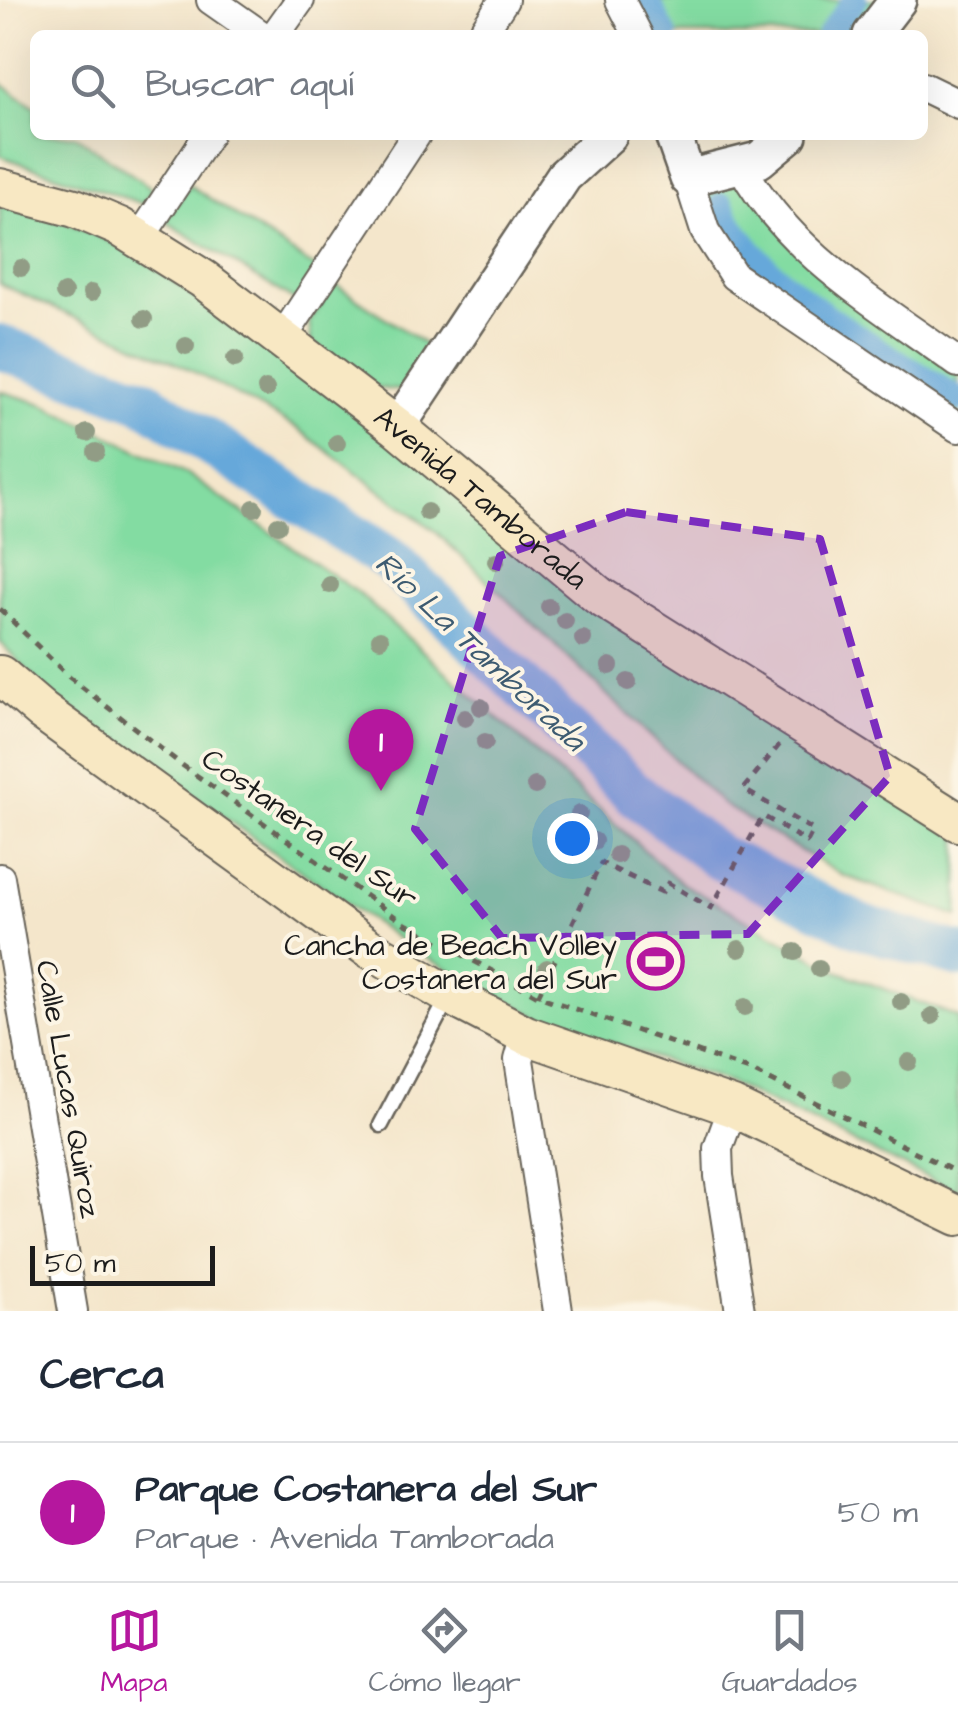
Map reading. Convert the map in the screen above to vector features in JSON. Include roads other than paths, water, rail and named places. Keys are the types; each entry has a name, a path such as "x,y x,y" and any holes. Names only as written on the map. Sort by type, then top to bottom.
{"main road":[{"name":"Avenida Tamborada","path":"0,188 76,208 140,238 203,279 396,427 599,596 958,822"},
{"path":"3,684 367,947 450,995 526,1035 733,1107 958,1216"}],"street":[{"path":"210,0 253,30"},
{"path":"279,30 300,0"},
{"path":"484,30 504,0"},
{"path":"620,0 635,30"},
{"path":"874,30 898,0"},
{"path":"928,89 958,104"},
{"path":"140,238 205,140"},
{"path":"282,340 413,140"},
{"path":"396,427 564,176 604,140"},
{"path":"675,140 704,232 734,276 958,428"},
{"path":"688,178 759,160 782,140"},
{"path":"741,166 760,201 806,248 958,363"},
{"name":"Calle Lucas Quiroz","path":"0,878 73,1311"},
{"path":"526,1035 520,1060 558,1311"},
{"path":"733,1107 718,1148 740,1311"}],"lane":[{"path":"381,1125 450,995"}],"waterway":[{"path":"647,0 662,30"},
{"path":"833,30 855,0"},
{"path":"722,205 738,235 792,289 860,338 958,399"},
{"name":"Río La Tamborada","path":"0,347 145,401 390,560 635,794 718,857 860,926 958,955"}],"place":[{"name":"Parque Costanera del Sur","path":"381,791"},
{"name":"Cancha de Beach Volley Costanera del Sur","path":"656,962"}]}
